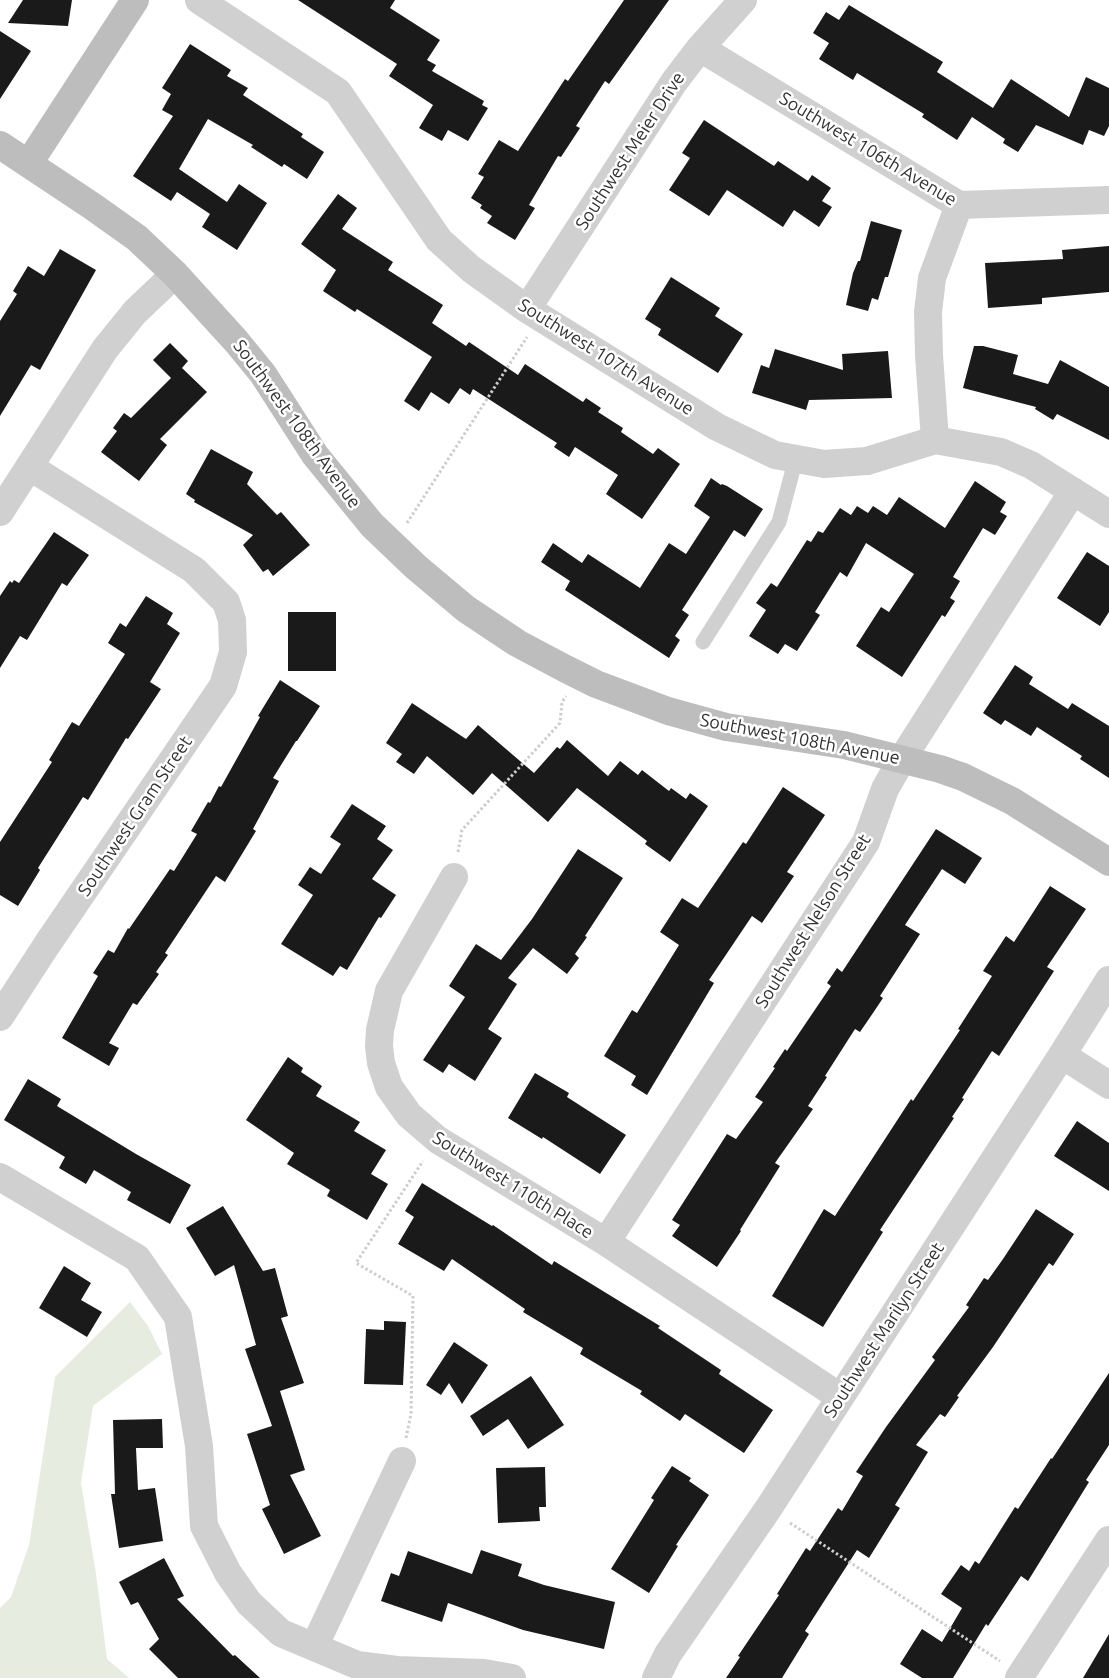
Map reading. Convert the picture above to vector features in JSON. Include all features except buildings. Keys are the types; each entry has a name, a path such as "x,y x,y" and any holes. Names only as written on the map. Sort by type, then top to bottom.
{"street":[{"path":"29,163 135,0"},
{"name":"Southwest 107th Avenue","path":"199,0 338,92 439,240 470,269 534,312 717,427 775,455 824,464 867,461 935,440 1001,452 1031,464 1109,514"},
{"name":"Southwest Meier Drive","path":"534,312 674,82 700,48 743,0"},
{"name":"Southwest 106th Avenue","path":"700,48 959,205 1109,200"},
{"name":"Southwest 108th Avenue","path":"0,145 137,238 175,274 236,341 262,374 315,455 372,525 416,567 466,609 517,643 564,668 619,693 668,711 726,727 844,744 902,758 963,777 1012,801 1109,862"},
{"path":"935,440 928,312 932,278 959,205"},
{"path":"0,512 105,349 135,312 175,274"},
{"name":"Southwest Gram Street","path":"0,1017 46,946 223,686 233,652 232,620 226,602 194,570 30,467"},
{"name":"Southwest Nelson Street","path":"606,1242 866,842 885,789 902,758 1073,491"},
{"name":"Southwest 110th Place","path":"454,877 389,991 380,1030 381,1063 389,1087 409,1115 438,1140 606,1242 840,1396"},
{"name":"Southwest Marilyn Street","path":"656,1678 668,1654 768,1509 1109,980"},
{"path":"1062,1055 1109,1085"},
{"path":"0,1177 136,1258 178,1317 199,1446 204,1526 228,1573 249,1603 281,1633 357,1665 398,1670 484,1673 512,1678"},
{"path":"314,1647 402,1461"},
{"path":"1020,1676 1109,1540"}],"lane":[{"path":"702,642 778,522 796,458"}],"path":[{"path":"393,545 534,312"},
{"path":"454,877 462,830 560,723 562,702 569,690"},
{"path":"402,1461 411,1414 413,1296 356,1263 438,1140"},
{"path":"768,1509 1020,1676"}],"shaded area":[{"path":"130,1302 148,1326 162,1354 93,1406 81,1483 96,1574 107,1659 129,1678 0,1678 0,1608 11,1597 29,1545 55,1377"}]}
